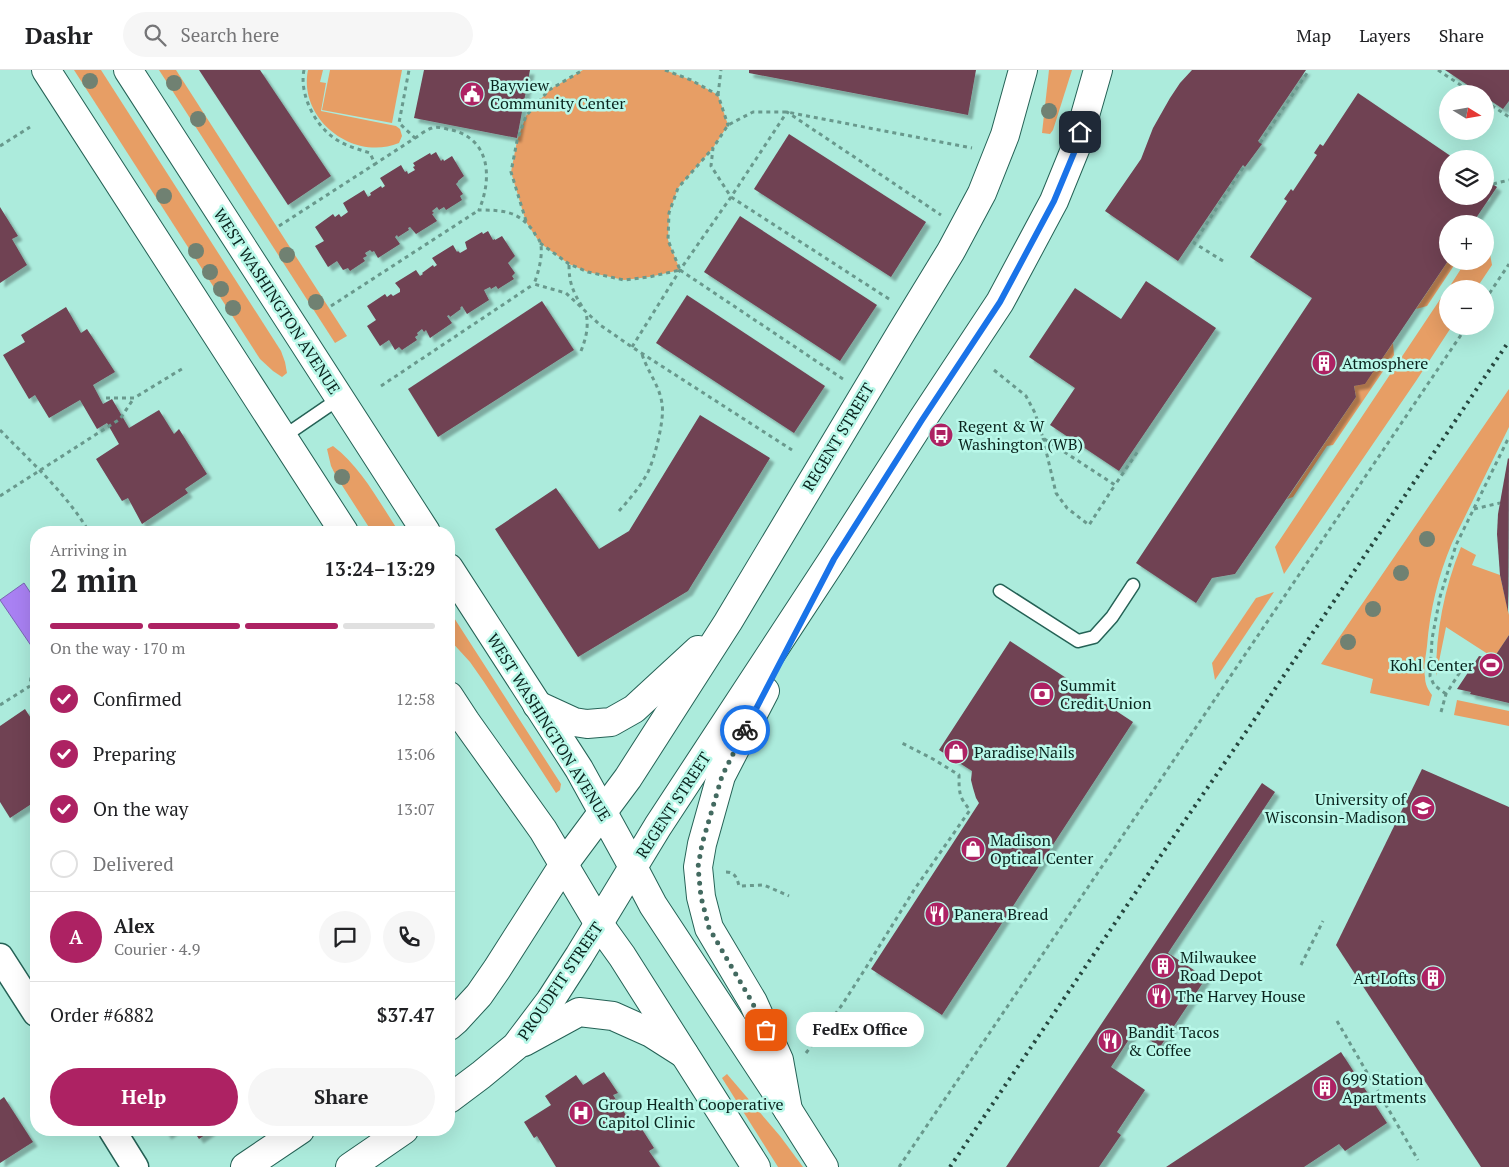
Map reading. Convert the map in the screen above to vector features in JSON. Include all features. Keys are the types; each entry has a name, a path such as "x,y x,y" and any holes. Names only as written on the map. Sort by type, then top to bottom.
{"main road":[{"path":"46,70 340,526"},
{"name":"WEST WASHINGTON AVENUE","path":"128,70 422,526"},
{"name":"REGENT STREET","path":"602,811 628,778 728,622 952,251 982,193 1005,135 1023,70"},
{"name":"REGENT STREET","path":"634,867 658,826 1000,302 1054,201 1076,148 1098,70"},
{"path":"788,1110 779,1060 752,1002 709,928 701,897 698,867 702,844 722,776 834,559"},
{"name":"WEST WASHINGTON AVENUE","path":"455,577 579,768 653,905 824,1167"},
{"path":"538,705 574,722 587,724 611,722 634,710 728,622"},
{"path":"455,705 542,830 599,924 622,956 756,1167"},
{"path":"455,1021 479,995 564,864 602,811"},
{"name":"PROUDFIT STREET","path":"455,1094 516,1046 550,1001 634,867"},
{"path":"516,1046 579,1012 613,1016 652,1033 684,1054"},
{"path":"245,1167 291,1136"},
{"path":"350,1167 395,1136"}],"street":[{"path":"0,957 30,1004"},
{"path":"116,1136 135,1167"}],"lane":[{"path":"282,437 340,398"},
{"path":"1000,591 1078,641 1094,637 1112,617 1134,585"}],"path":[{"path":"409,70 399,123 415,138"},
{"path":"583,70 549,90 526,116 517,141 511,172 526,222 540,243 569,264 588,272 624,280 680,270"},
{"path":"665,70 691,80 718,95"},
{"path":"721,70 718,95 728,125"},
{"path":"1260,143 1309,70"},
{"path":"1438,70 1460,85"},
{"path":"303,71 306,98 313,113 325,130 333,138 346,145 370,153 375,164"},
{"path":"1494,107 1509,118"},
{"path":"845,380 680,270 668,240 669,214 678,188 713,148 728,125 753,112 787,112 977,149"},
{"path":"632,347 680,270 787,112"},
{"path":"787,112 946,218"},
{"path":"0,146 30,127"},
{"path":"279,226 432,128 458,131 470,137 478,145 487,167 485,196 479,210"},
{"path":"713,148 711,166 731,197 894,302"},
{"path":"1222,261 1194,243 1244,166"},
{"path":"1494,184 1509,180"},
{"path":"331,306 479,210 507,213 518,216 526,222"},
{"path":"381,386 534,284 540,262 540,243"},
{"path":"569,264 569,278 572,288 586,312 588,324 581,351"},
{"path":"1494,286 1509,264"},
{"path":"534,284 566,292 600,325 792,450"},
{"path":"899,1167 1461,335"},
{"path":"619,511 647,473 660,427 662,404 655,380 645,364 642,354"},
{"path":"0,496 120,420 134,398 185,367"},
{"path":"994,370 1026,396 1035,413 1043,438 1056,493 1067,508 1089,525 1138,451"},
{"path":"106,398 134,398"},
{"path":"0,430 62,496 85,526"},
{"path":"1446,694 1434,686 1430,676 1435,617 1451,559 1509,437"},
{"path":"1043,438 1115,485"},
{"path":"1474,510 1500,503"},
{"path":"1441,712 1446,694 1462,669 1469,671"},
{"path":"0,705 30,686"},
{"path":"806,1053 842,1005 914,890 970,810 962,800 959,788 959,775 900,742"},
{"path":"723,871 731,872 737,877 739,886 764,885 789,896"},
{"path":"1301,965 1323,921"},
{"path":"1337,1021 1418,1160"}],"shaded area":[{"path":"74,70 101,70 281,351 287,373 282,377 260,359"},
{"path":"159,70 176,70 347,336 335,343"},
{"path":"308,70 323,70 320,82 326,83 321,111 396,126 400,129 402,136 399,143 381,147 364,146 347,141 332,132 320,120 312,105 307,88"},
{"path":"330,70 402,70 392,123 322,110"},
{"path":"583,70 665,70 691,80 718,95 728,125 713,148 678,188 669,213 668,240 680,270 624,280 588,272 569,264 540,243 526,222 511,172 517,141 526,116 549,90"},
{"path":"1049,70 1072,70 1053,130 1050,134 1042,133"},
{"path":"1442,270 1451,270 1444,280 1439,280 1439,288 1427,306 1416,309"},
{"path":"1460,270 1489,270 1482,280 1454,280"},
{"path":"1439,301 1439,335 1446,335 1284,574 1275,547"},
{"path":"1393,343 1394,355 1333,445 1327,446 1293,497 1287,499 1356,397 1354,386 1365,383"},
{"path":"1509,389 1509,427 1452,543 1435,593 1424,665 1426,682 1432,695 1429,706 1370,693 1373,679 1321,664"},
{"path":"333,446 353,464 395,526 368,526 336,476 331,466 327,449"},
{"path":"1461,547 1476,555 1472,565 1500,575 1509,615 1509,635 1494,658 1446,627 1436,676 1439,626 1442,610"},
{"path":"24,583 30,592 30,644 0,600"},
{"path":"1274,592 1215,680 1212,663 1256,598"},
{"path":"455,619 561,784 560,790 556,793 484,682 470,662 455,646"},
{"path":"1457,700 1509,711 1509,726 1454,715"},
{"path":"727,1074 780,1136 803,1167 778,1167 722,1078"}],"building":[{"path":"199,70 260,70 331,176 288,205"},
{"name":"Bayview Community Center","path":"424,70 530,70 517,138 414,118"},
{"path":"749,70 976,70 968,115 749,73"},
{"path":"1192,70 1306,70 1258,141 1262,144 1245,167 1243,165 1178,261 1105,211 1141,159 1153,128 1170,98"},
{"path":"1445,70 1509,70 1509,101 1503,109 1494,103 1494,85 1468,85"},
{"name":"Atmosphere","path":"1358,93 1442,150 1439,150 1439,205 1485,205 1478,215 1439,215 1439,270 1442,270 1365,384 1354,386 1356,397 1235,574 1212,578 1196,603 1136,563 1312,298 1250,257 1287,201 1284,199 1291,189 1293,191 1317,155 1314,153 1320,144 1323,146"},
{"path":"789,134 926,222 891,277 754,189"},
{"path":"436,152 441,161 452,156 464,176 456,184 463,194 460,196 462,200 446,210 444,207 439,210 437,207 432,211 434,213 432,214 437,221 416,234 410,227 408,228 409,230 395,237 400,244 378,258 374,251 370,250 365,253 367,256 363,258 365,261 350,271 348,268 343,270 337,261 328,267 315,246 324,241 315,227 333,214 335,217 339,214 341,217 348,212 343,203 364,190 368,197 371,195 370,193 381,186 382,188 385,186 380,178 401,165 408,174 415,170 413,163 430,153 431,155"},
{"path":"0,207 18,236 12,239 27,265 0,283"},
{"path":"740,216 877,305 840,361 704,272"},
{"path":"488,231 493,240 502,236 515,256 508,263 515,273 512,276 514,279 498,289 496,286 484,290 489,300 467,314 462,306 461,309 450,317 449,315 447,316 452,323 430,338 426,330 424,332 422,329 415,337 417,340 402,350 399,347 395,350 389,340 380,346 367,326 376,320 367,306 385,294 387,297 400,292 395,283 416,270 420,276 433,265 434,267 437,265 432,258 453,245 457,252 460,253 467,249 465,242 482,232 483,234"},
{"path":"1146,281 1216,328 1119,471 1050,425 1075,388 1029,357 1075,288 1121,319"},
{"path":"687,295 825,386 794,433 656,343"},
{"path":"542,301 574,350 438,437 408,389"},
{"path":"66,307 81,333 87,329 115,372 93,385 103,404 112,399 129,428 159,410 174,434 179,429 207,474 185,489 188,493 142,524 128,498 122,501 96,459 119,444 107,423 97,429 80,400 49,418 35,395 29,399 3,355 25,342 21,335"},
{"path":"700,415 770,458 688,591 578,657 495,529 556,488 599,549 629,531"},
{"path":"1508,458 1508,612 1500,575 1497,534 1498,514"},
{"name":"Kohl Center","path":"1509,635 1509,703 1457,689 1479,656 1493,659"},
{"path":"1010,641 1133,722 942,1015 871,969 979,803 971,780 972,771 939,750"},
{"path":"25,709 30,717 30,805 10,818 0,802 0,726"},
{"name":"Art Lofts","path":"1422,769 1509,807 1509,1167 1481,1167 1336,945"},
{"name":"Milwaukee Road Depot","path":"1262,783 1275,792 1168,953 1206,978 1160,1047 1135,1030 1111,1067 1145,1090 1117,1132 1121,1135 1099,1167 1006,1167"},
{"name":"699 Station Apartments","path":"1341,1052 1387,1123 1345,1151 1339,1144 1304,1167 1166,1167"},
{"name":"Group Health Cooperative Capitol Clinic","path":"604,1072 618,1093 613,1095 635,1129 640,1126 654,1148 649,1151 660,1167 556,1167 537,1136 534,1138 524,1122 551,1105 545,1096 576,1075 583,1085"},
{"path":"4,1097 33,1142 0,1163 0,1100"}],"railway":[{"path":"950,1167 1509,341"}],"way so far":[{"path":"745,730 722,776 702,844 698,867 701,897 709,928 766,1030"}],"place":[{"name":"Bayview Community Center","path":"472,94"},
{"name":"Atmosphere","path":"1324,363"},
{"name":"Regent & W Washington (WB)","path":"941,435"},
{"name":"Kohl Center","path":"1491,665"},
{"name":"Summit Credit Union","path":"1042,694"},
{"name":"Paradise Nails","path":"956,752"},
{"name":"University of Wisconsin-Madison","path":"1423,808"},
{"name":"Madison Optical Center","path":"973,849"},
{"name":"Panera Bread","path":"937,914"},
{"name":"Milwaukee Road Depot","path":"1163,966"},
{"name":"Art Lofts","path":"1433,978"},
{"name":"The Harvey House","path":"1159,996"},
{"name":"FedEx Office","path":"766,1030"},
{"name":"Bandit Tacos & Coffee","path":"1110,1041"},
{"name":"699 Station Apartments","path":"1325,1088"},
{"name":"Group Health Cooperative Capitol Clinic","path":"581,1113"}],"route":[{"path":"745,730 834,559 1000,302 1054,201 1076,148 1080,132"}]}
